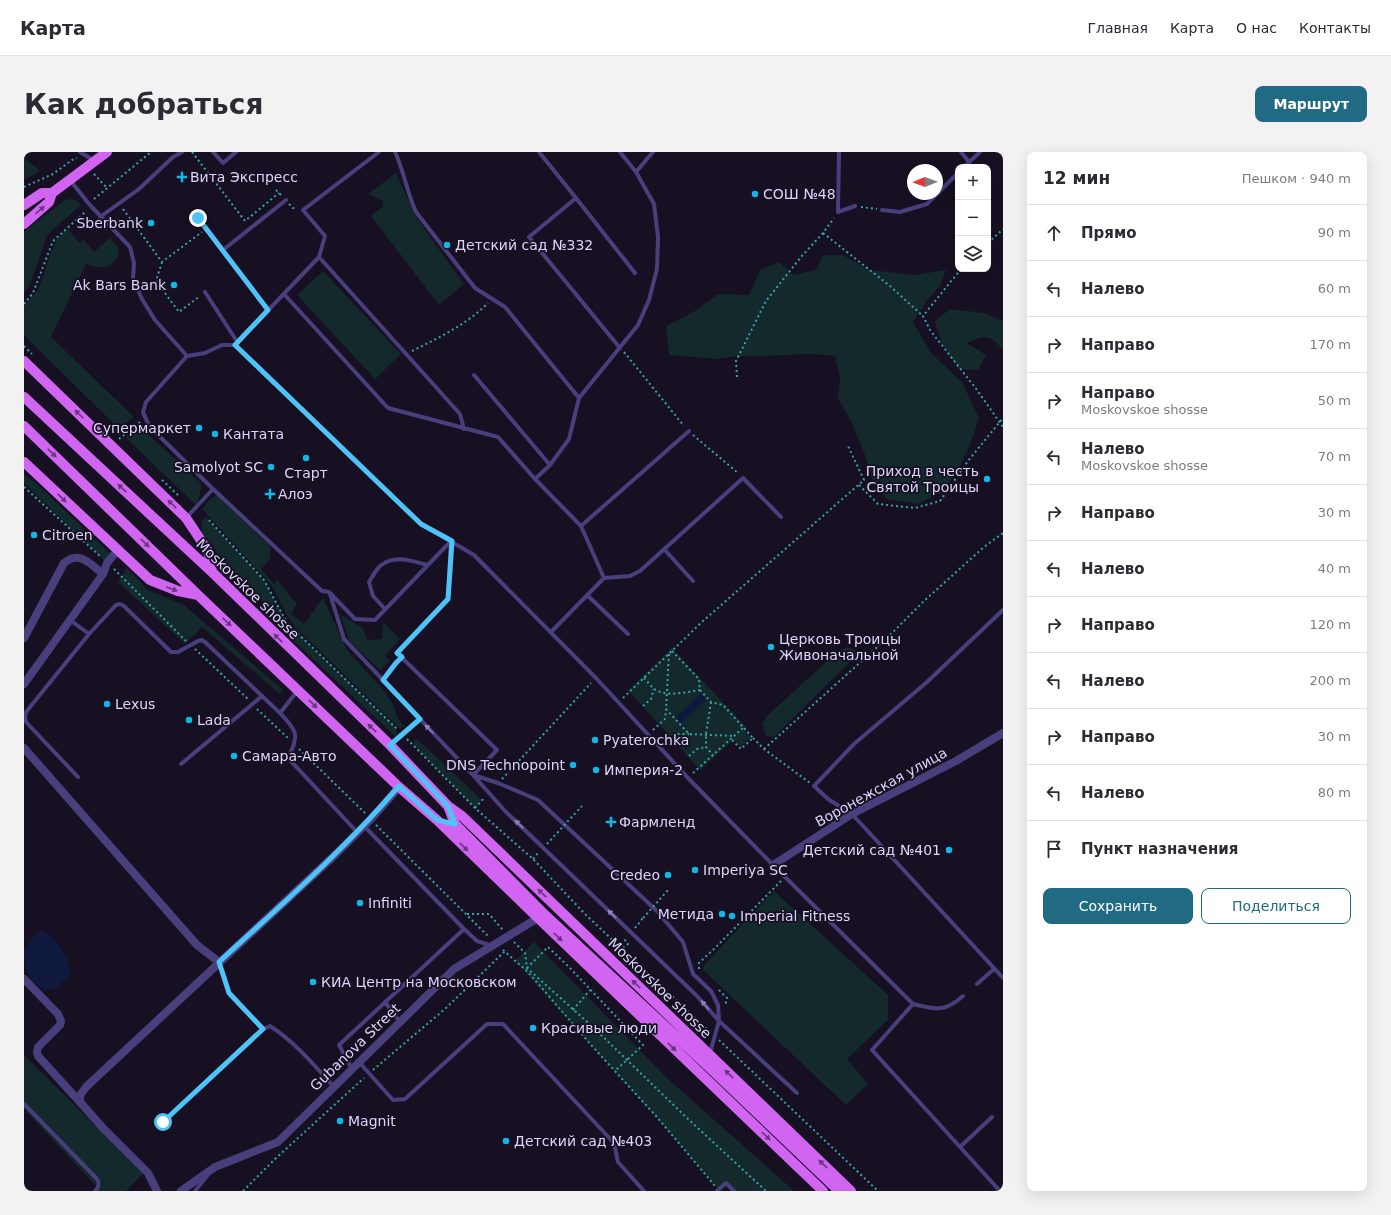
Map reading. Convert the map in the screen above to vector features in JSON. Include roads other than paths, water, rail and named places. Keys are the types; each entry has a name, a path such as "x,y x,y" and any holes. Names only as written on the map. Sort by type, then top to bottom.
{"main road":[{"path":"24,206 42,193 52,193 106,152"},
{"path":"24,224 50,202 52,193"},
{"path":"24,361 186,518 208,552 212,572"},
{"name":"Moskovskoe shosse","path":"24,397 212,572 390,745 448,806 462,816 838,1191"},
{"name":"Moskovskoe shosse","path":"24,426 198,595 399,786 541,916 823,1191"},
{"path":"24,462 150,580 178,591 198,595"},
{"name":"Moskovskoe shosse","path":"448,806 455,824 541,916 709,1061 851,1191"},
{"name":"Moskovskoe shosse","path":"437,820 455,824"}],"street":[{"path":"24,684 103,574 107,563 117,550"},
{"path":"24,638 64,563 77,557 82,558 103,574"},
{"name":"Воронежская улица","path":"773,865 852,814 956,761 1003,733"},
{"path":"24,748 197,945 219,962"},
{"path":"80,1102 81,1094 86,1087 336,854 371,819 399,786"},
{"name":"Gubanova Street","path":"181,1191 215,1167 278,1142 454,969 541,916"},
{"path":"24,979 58,1014 61,1021 60,1025 38,1047 36,1052 38,1056 102,1128 148,1173 157,1191"}],"lane":[{"path":"80,152 95,161"},
{"path":"100,217 139,189 173,157 182,152"},
{"path":"213,152 223,163 236,152"},
{"path":"379,152 303,210 325,236 319,257 236,344 222,345 205,353 187,356 146,402 143,412 149,426 213,489 322,591 329,592 355,619 375,620 452,541"},
{"path":"395,152 416,212 474,288 505,307 579,398"},
{"path":"539,152 635,273"},
{"path":"535,479 550,465 569,439 579,398 638,324 649,300 657,269 658,237 654,204 636,172 620,152"},
{"path":"636,172 653,152"},
{"path":"839,152 838,212 855,206"},
{"path":"961,152 969,162 980,152"},
{"path":"882,210 900,212 927,204 955,176"},
{"path":"70,180 100,217 130,246 134,263 133,279 142,299 155,320 187,356"},
{"path":"576,198 529,237 620,348"},
{"path":"222,250 286,200"},
{"path":"198,218 268,310"},
{"path":"319,257 460,414 464,429"},
{"path":"205,292 236,344 421,524 474,554 619,702 688,778 913,1004 937,1009 955,1004 963,996"},
{"path":"284,294 388,408 498,437 535,479 581,526 604,578"},
{"path":"474,375 550,465"},
{"path":"581,526 689,431"},
{"path":"551,632 604,578 630,576 640,571 744,478 781,517"},
{"path":"186,518 213,489"},
{"path":"452,541 448,599 397,653 497,750 473,775"},
{"path":"664,549 693,581"},
{"path":"385,609 374,596 369,582 380,567 392,559 405,559 428,566"},
{"path":"329,592 344,639 489,792 505,811 698,996 720,1022 797,1093"},
{"path":"587,595 628,634"},
{"path":"78,777 26,722 24,718 26,712 89,634 116,605 120,604 124,606 171,652 178,652 198,641 202,640 206,642 293,726 296,735 295,745 288,758 358,832"},
{"path":"1003,610 927,682 854,744 814,786 828,799 852,814 1003,978"},
{"path":"70,620 89,634"},
{"path":"383,680 402,657"},
{"path":"280,713 298,690"},
{"path":"181,764 262,696"},
{"path":"390,745 420,719"},
{"path":"473,775 498,783 538,800 657,911 683,942 693,974 710,991 718,1005 720,1022 714,1036 709,1061"},
{"path":"364,826 477,941 495,945"},
{"path":"352,1070 339,1044 464,929"},
{"path":"219,962 229,993 263,1029"},
{"path":"977,984 994,969"},
{"path":"385,1002 400,1022"},
{"path":"913,1004 872,1050 1000,1191"},
{"path":"359,1062 393,1100 405,1099 487,1024 504,1024 614,1142 618,1162 644,1191"},
{"path":"163,1122 263,1029 270,1026 282,1034 305,1054 334,1087"},
{"path":"24,1104 97,1179 99,1184 95,1191"},
{"path":"960,1147 992,1117"},
{"path":"195,1191 215,1167"},
{"path":"718,1190 726,1183 734,1191"}],"water":[{"path":"701,693 706,700 681,723 676,717"},
{"path":"41,930 53,937 66,957 72,972 56,989 44,990 31,981 25,966 24,951 32,939"}],"place":[{"name":"Вита Экспресс","path":"182,177"},
{"name":"СОШ №48","path":"755,194"},
{"name":"Sberbank","path":"151,223"},
{"name":"Детский сад №332","path":"447,245"},
{"name":"Ak Bars Bank","path":"174,285"},
{"name":"Супермаркет","path":"199,428"},
{"name":"Кантата","path":"215,434"},
{"name":"Старт","path":"306,458"},
{"name":"Samolyot SC","path":"271,467"},
{"name":"Приход в честь Святой Троицы","path":"987,479"},
{"name":"Алоэ","path":"270,494"},
{"name":"Citroen","path":"34,535"},
{"name":"Церковь Троицы Живоначальной","path":"771,647"},
{"name":"Lexus","path":"107,704"},
{"name":"Lada","path":"189,720"},
{"name":"Pyaterochka","path":"595,740"},
{"name":"Самара-Авто","path":"234,756"},
{"name":"DNS Technopoint","path":"573,765"},
{"name":"Империя-2","path":"596,770"},
{"name":"Фармленд","path":"611,822"},
{"name":"Детский сад №401","path":"949,850"},
{"name":"Imperiya SC","path":"695,870"},
{"name":"Credeo","path":"668,875"},
{"name":"Infiniti","path":"360,903"},
{"name":"Метида","path":"722,914"},
{"name":"Imperial Fitness","path":"732,916"},
{"name":"КИА Центр на Московском","path":"313,982"},
{"name":"Красивые люди","path":"533,1028"},
{"name":"Magnit","path":"340,1121"},
{"name":"Детский сад №403","path":"506,1141"}]}
